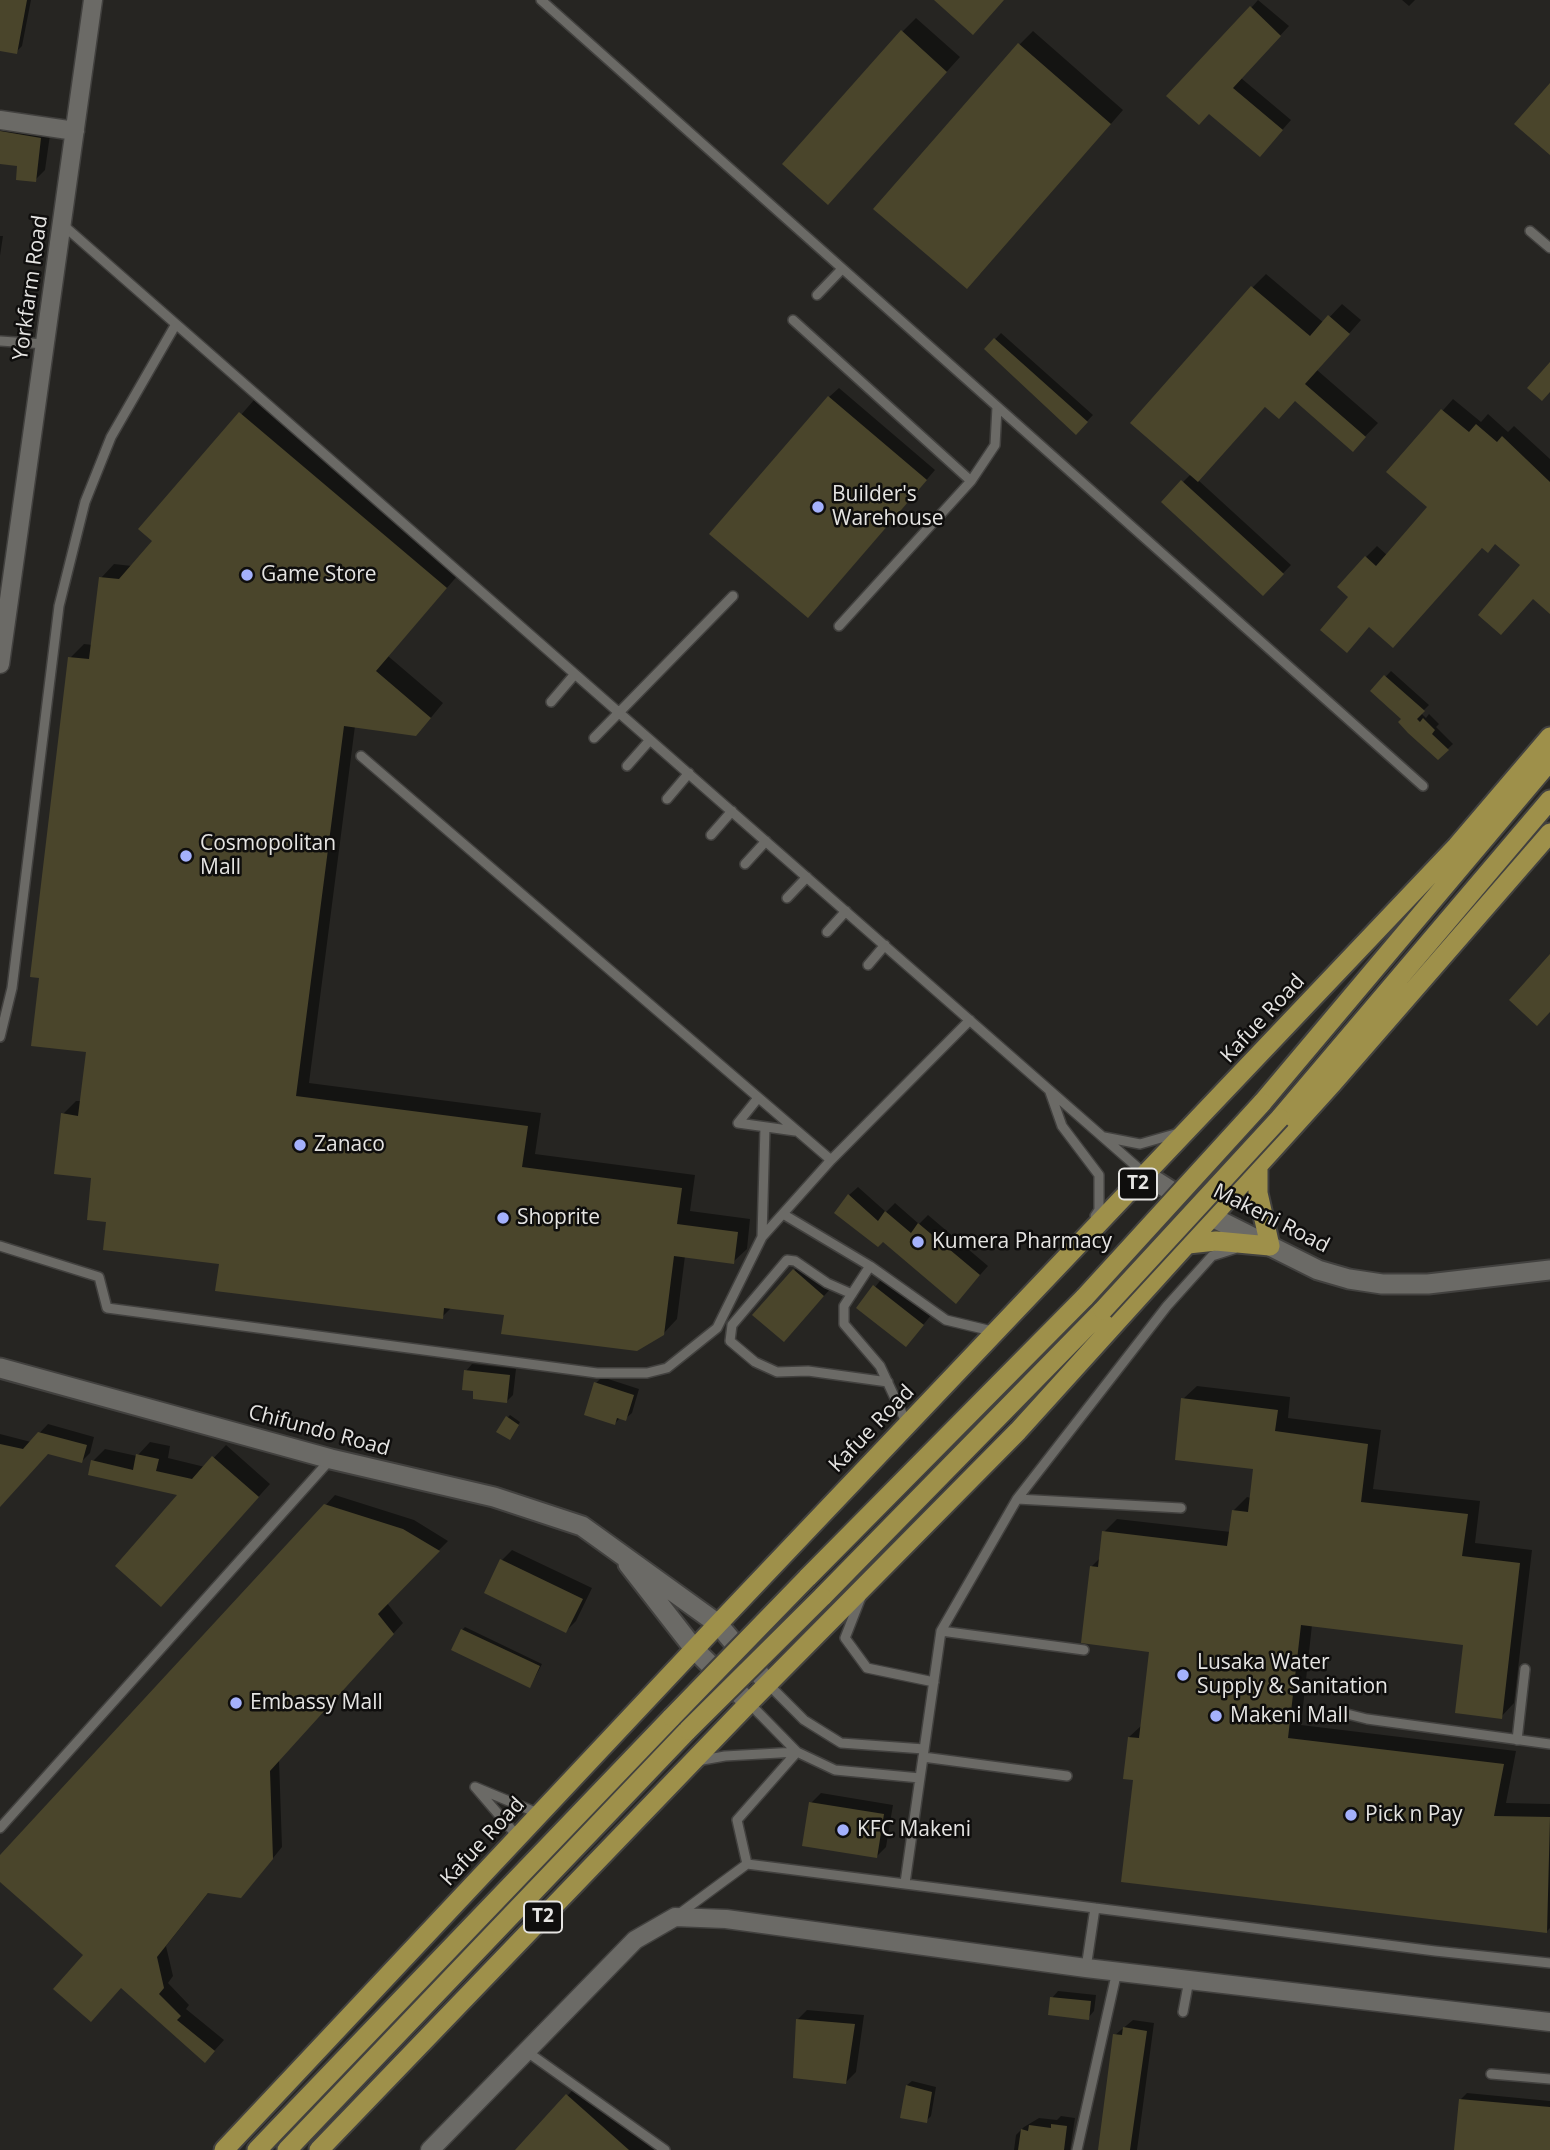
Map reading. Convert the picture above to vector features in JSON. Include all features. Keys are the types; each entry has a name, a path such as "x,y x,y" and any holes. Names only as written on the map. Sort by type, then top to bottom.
{"main road":[{"name":"Kafue Road","path":"224,2150 718,1624 1198,1122 1457,846 1550,737"},
{"name":"T2","path":"257,2150 672,1717 1084,1297 1262,1103 1550,761"},
{"name":"T2","path":"287,2150 688,1730 1102,1310 1280,1118 1550,800"},
{"name":"T2","path":"319,2150 749,1703 1018,1431 1258,1166 1550,833"},
{"path":"1188,1244 1216,1241 1270,1246 1258,1193 1258,1166"}],"street":[{"name":"Yorkfarm Road","path":"0,664 47,344 93,0"},
{"path":"0,120 75,131"},
{"name":"Makeni Road","path":"1146,1175 1212,1217 1318,1270 1382,1284 1428,1284 1550,1270"},
{"name":"Chifundo Road","path":"0,1368 331,1459 539,1510 582,1526 718,1624 768,1684"},
{"name":"Chifundo Road","path":"619,1551 695,1650 749,1703"},
{"path":"430,2150 635,1940 675,1917 726,1919 1086,1968 1550,2022"}],"lane":[{"path":"541,0 1423,786"},
{"path":"63,225 1146,1175"},
{"path":"1530,231 1550,248"},
{"path":"817,295 842,269"},
{"path":"793,320 971,481"},
{"path":"0,1037 12,989 60,606 82,515 111,437 176,324"},
{"path":"0,341 47,344"},
{"path":"839,626 971,481 995,445 997,407"},
{"path":"594,738 733,596"},
{"path":"551,702 575,674"},
{"path":"627,766 650,740"},
{"path":"361,756 831,1160"},
{"path":"667,799 689,774"},
{"path":"711,835 732,811"},
{"path":"746,864 766,841"},
{"path":"787,898 807,877"},
{"path":"827,932 846,911"},
{"path":"868,965 885,945"},
{"path":"0,1246 99,1278 107,1308 597,1373 647,1374 667,1368 717,1328 762,1237 831,1160 970,1020"},
{"path":"1048,1089 1062,1126 1099,1175 1099,1210 1072,1253"},
{"path":"758,1098 738,1123 797,1131"},
{"path":"1102,1137 1140,1144 1171,1137 1198,1122"},
{"path":"762,1237 765,1126"},
{"path":"783,1214 870,1266 946,1320 997,1332"},
{"path":"905,1883 941,1630 1017,1499 1167,1306 1212,1256 1230,1250 1270,1246"},
{"path":"852,1294 827,1283 795,1261 787,1260 732,1325 730,1341 755,1362 777,1372 808,1371 888,1382"},
{"path":"870,1266 844,1306 844,1324 880,1366 908,1425"},
{"path":"0,1828 331,1459"},
{"path":"1017,1499 1181,1508"},
{"path":"865,1586 845,1638 867,1668 915,1681 934,1682"},
{"path":"941,1630 1084,1650"},
{"path":"1517,1740 1525,1669"},
{"path":"768,1684 804,1720 841,1743 1067,1776"},
{"path":"749,1703 797,1752 835,1770 920,1778"},
{"path":"1343,1713 1367,1719 1550,1744"},
{"path":"693,1762 725,1756 797,1752"},
{"path":"747,1864 737,1820 797,1752"},
{"path":"518,1837 475,1787 540,1814"},
{"path":"675,1917 747,1864 1550,1963"},
{"path":"1086,1968 1095,1908"},
{"path":"1077,2150 1081,2123 1118,1971"},
{"path":"1183,2012 1189,1980"},
{"path":"526,2051 665,2150"},
{"path":"1491,2074 1550,2080"}],"building":[{"path":"0,0 27,0 17,54 0,51"},
{"path":"934,0 1004,0 973,35"},
{"path":"1250,6 1281,36 1233,88 1283,130 1260,157 1209,114 1199,125 1166,96"},
{"path":"901,30 947,72 828,205 782,164"},
{"path":"1018,43 1111,124 967,289 873,209"},
{"path":"1550,83 1550,155 1514,124"},
{"path":"0,131 41,138 36,182 16,180 17,166 0,164"},
{"path":"1251,286 1310,336 1328,315 1350,334 1305,384 1366,437 1353,452 1295,401 1279,419 1265,407 1198,482 1130,423"},
{"path":"994,338 1088,422 1076,435 984,349"},
{"path":"1550,362 1550,392 1542,401 1527,388"},
{"name":"Builder's Warehouse","path":"828,396 927,480 808,618 709,534"},
{"path":"1441,409 1469,432 1476,424 1497,442 1502,436 1550,482 1550,614 1533,599 1501,635 1478,615 1520,565 1495,544 1488,553 1482,548 1393,648 1369,627 1347,653 1320,630 1348,597 1337,587 1365,556 1376,566 1427,507 1386,472"},
{"name":"Cosmopolitan Mall","path":"239,412 447,588 376,671 431,718 416,736 344,726 296,1096 528,1126 522,1167 682,1188 677,1224 738,1232 734,1264 674,1256 664,1335 637,1351 501,1334 504,1315 444,1308 443,1319 215,1291 219,1264 103,1250 106,1222 87,1220 91,1178 54,1174 61,1113 78,1116 86,1052 31,1046 39,978 30,977 68,657 89,659 99,577 119,579 152,541 138,529"},
{"path":"1181,480 1284,574 1263,596 1161,502"},
{"path":"1384,675 1425,711 1417,719 1420,722 1423,718 1435,730 1432,734 1449,750 1438,760 1398,722 1401,719 1370,691"},
{"path":"1550,954 1550,1012 1537,1026 1509,1000"},
{"path":"848,1194 878,1221 885,1211 911,1233 918,1223 980,1275 956,1304 883,1242 878,1247 834,1213"},
{"path":"793,1269 824,1296 784,1342 752,1315"},
{"path":"873,1285 924,1325 906,1347 856,1308"},
{"path":"464,1370 510,1375 507,1403 473,1399 473,1391 462,1390"},
{"path":"594,1382 634,1395 626,1421 617,1418 615,1425 584,1415"},
{"name":"Makeni Mall","path":"1181,1398 1278,1410 1275,1431 1368,1444 1361,1502 1468,1514 1462,1556 1520,1563 1502,1719 1455,1713 1463,1645 1301,1625 1288,1738 1504,1764 1494,1816 1550,1817 1547,1933 1121,1882 1133,1780 1123,1779 1128,1737 1139,1738 1149,1652 1081,1643 1090,1566 1098,1567 1102,1531 1227,1546 1232,1510 1248,1512 1253,1469 1175,1460"},
{"path":"506,1416 519,1425 510,1440 496,1432"},
{"path":"38,1432 87,1445 82,1463 48,1454 0,1507 0,1444 23,1449"},
{"path":"136,1454 159,1459 156,1471 192,1479 212,1456 259,1497 161,1607 115,1566 177,1495 88,1475 91,1460 133,1470"},
{"name":"Embassy Mall","path":"324,1504 403,1529 440,1551 378,1614 394,1634 270,1771 273,1859 241,1898 208,1893 157,1957 164,1988 159,1994 181,2016 177,2020 215,2051 205,2063 121,1988 91,2022 53,1989 83,1955 0,1882 0,1855"},
{"path":"500,1559 583,1599 566,1633 484,1593"},
{"path":"461,1629 540,1666 530,1688 451,1650"},
{"name":"KFC Makeni","path":"809,1802 884,1814 877,1858 802,1846"},
{"path":"1050,1997 1091,2001 1089,2020 1048,2015"},
{"path":"796,2019 855,2024 846,2084 793,2078"},
{"path":"1123,2027 1147,2031 1130,2150 1098,2150 1113,2034 1122,2035"},
{"path":"906,2085 932,2092 927,2123 900,2118"},
{"path":"566,2094 629,2150 515,2150"},
{"path":"1459,2099 1550,2107 1550,2150 1454,2150"},
{"path":"1051,2124 1067,2126 1064,2150 1018,2150 1021,2129 1028,2131 1029,2125 1051,2128"}],"place":[{"name":"Builder's Warehouse","path":"818,507"},
{"name":"Game Store","path":"247,575"},
{"name":"Cosmopolitan Mall","path":"186,856"},
{"name":"Zanaco","path":"300,1145"},
{"name":"Shoprite","path":"503,1218"},
{"name":"Kumera Pharmacy","path":"918,1242"},
{"name":"Lusaka Water Supply & Sanitation","path":"1183,1675"},
{"name":"Embassy Mall","path":"236,1703"},
{"name":"Makeni Mall","path":"1216,1716"},
{"name":"Pick n Pay","path":"1351,1815"},
{"name":"KFC Makeni","path":"843,1830"}]}
